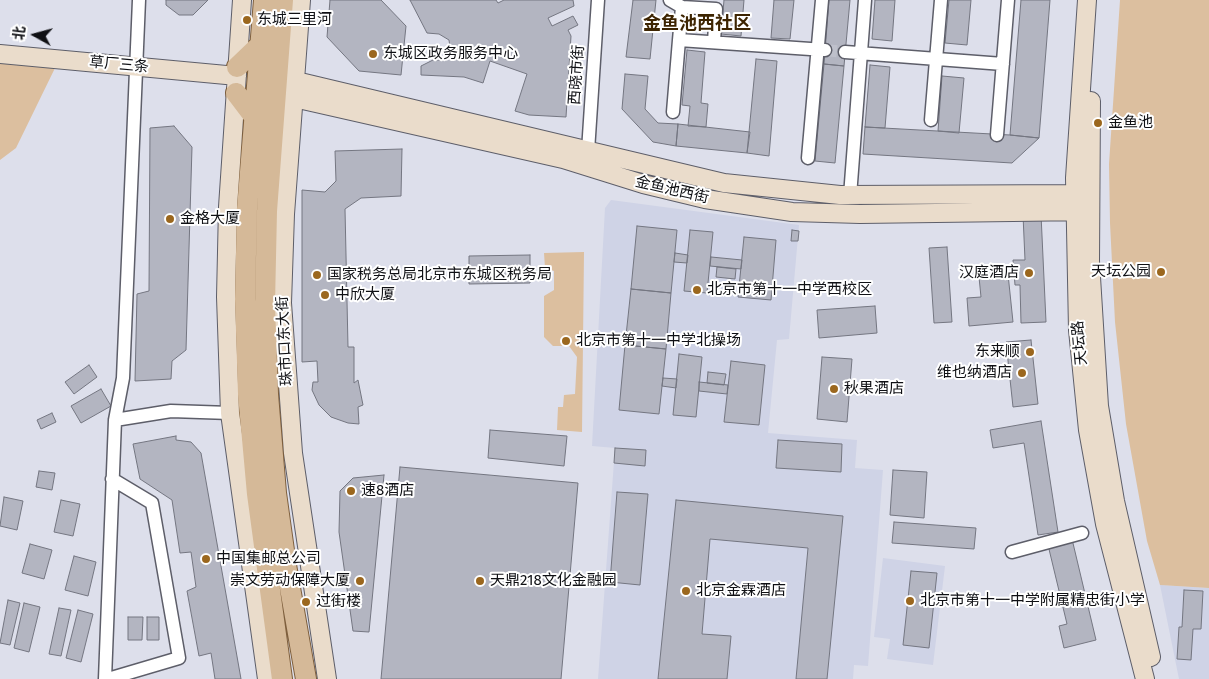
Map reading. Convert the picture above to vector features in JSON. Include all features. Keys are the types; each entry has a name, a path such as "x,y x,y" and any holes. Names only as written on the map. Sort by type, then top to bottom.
{"main road":[{"name":"珠市口东大街","path":"264,0 260,45 267,212 265,304 268,394 279,511 306,679"},
{"name":"珠市口东大街","path":"282,679 260,512 248,394 245,299 247,209 264,117 278,61 283,0"},
{"path":"260,45 237,79 264,117"}],"street":[{"path":"112,479 152,503 179,658 106,679 112,479 114,420 123,378 139,0"},
{"path":"242,0 226,297 230,413 267,679"},
{"name":"珠市口东大街","path":"301,0 286,214 282,303 293,453 327,679"},
{"name":"西晓市街","path":"588,151 598,0"},
{"path":"670,0 682,6 716,4 714,42"},
{"path":"808,158 821,50 822,0"},
{"path":"850,196 865,0"},
{"path":"931,120 940,0"},
{"path":"997,134 1008,0"},
{"name":"天坛路","path":"1087,0 1076,137 1099,406 1115,501 1156,679"},
{"name":"天坛路","path":"1099,0 1082,203 1078,330 1088,430 1105,524 1145,679"},
{"path":"673,112 682,6"},
{"path":"679,40 821,50"},
{"path":"845,52 1003,64"},
{"name":"草厂三条","path":"0,54 237,79"},
{"path":"264,117 279,106 295,90 278,61"},
{"name":"金鱼池西街","path":"295,90 588,151 724,183 802,193 850,196 1082,203"},
{"name":"金鱼池西街","path":"295,90 563,160 643,184 705,199 740,205 792,212 860,214 936,212 1082,203"},
{"path":"114,420 171,411 230,413"},
{"path":"1012,552 1082,533"}],"shaded area":[{"name":"天坛公园","path":"1120,0 1209,0 1209,588 1160,585 1147,541 1126,424 1115,322 1109,164"},
{"path":"0,62 56,66 16,148 0,160"},
{"path":"611,200 799,225 789,339 777,340 768,433 857,440 855,468 883,470 868,666 854,665 853,679 598,679 615,448 592,446 605,208"},
{"name":"北京市第十一中学北操场","path":"584,252 582,432 557,430 558,407 563,407 564,395 575,394 577,357 569,346 553,346 544,337 544,296 554,290 554,271 545,268 544,253"},
{"name":"北京市第十一中学附属精忠街小学","path":"883,558 945,566 933,665 887,659 890,639 874,637"},
{"path":"1160,585 1209,588 1209,679 1179,679"}],"building":[{"path":"166,0 208,0 193,15 179,15 166,5"},
{"name":"东城区政务服务中心","path":"330,0 381,0 406,26 401,75 359,71 327,37"},
{"path":"410,0 496,0 498,3 504,0 573,0 574,6 548,18 552,26 573,16 578,25 568,30 571,36 566,117 529,115 515,111 527,74 490,61 483,83 464,77 421,75 421,66 433,60 446,60 451,55 449,40 439,34 427,33"},
{"path":"633,0 656,0 650,59 626,57"},
{"path":"724,0 744,0 741,36 721,34"},
{"path":"774,0 794,0 790,39 771,38"},
{"path":"829,0 850,0 844,66 824,64"},
{"path":"875,0 895,0 892,41 872,39"},
{"path":"949,0 971,0 967,45 945,43"},
{"path":"1021,0 1050,0 1039,138 1010,135"},
{"path":"687,50 705,52 701,103 708,104 706,127 688,126 690,106 682,105"},
{"path":"756,59 777,61 769,156 747,153"},
{"path":"824,64 844,66 835,163 815,161"},
{"path":"870,65 890,67 885,128 865,127"},
{"path":"625,74 648,76 645,109 658,123 678,124 676,146 653,142 622,109"},
{"path":"942,76 964,78 959,133 938,131"},
{"path":"678,124 750,132 747,153 676,146"},
{"name":"金格大厦","path":"174,126 192,147 186,350 172,361 171,379 135,381 137,294 149,291 150,128"},
{"path":"865,127 1039,138 1012,163 863,154"},
{"name":"中欣大厦","path":"402,149 401,196 361,198 345,209 348,347 354,347 354,383 358,380 363,405 358,407 359,424 348,423 331,417 319,405 312,390 313,382 318,382 317,361 302,362 302,190 325,192 336,181 335,151"},
{"name":"汉庭酒店","path":"1041,214 1046,322 1021,323 1020,285 1015,285 1013,260 1025,260 1023,215"},
{"path":"637,226 677,230 671,293 631,289"},
{"path":"690,230 713,232 707,293 684,291"},
{"path":"792,230 799,231 798,241 791,241"},
{"path":"744,237 776,240 771,300 738,297"},
{"path":"947,247 952,322 934,323 929,248"},
{"path":"675,253 688,255 687,263 674,262"},
{"path":"530,255 530,283 469,284 469,256"},
{"path":"711,257 742,260 741,269 710,266"},
{"path":"717,267 736,269 735,279 716,277"},
{"path":"1008,274 1013,322 969,326 967,298 981,297 979,277"},
{"path":"631,289 671,293 666,349 625,345"},
{"path":"875,306 877,333 819,338 817,310"},
{"name":"维也纳酒店","path":"1031,340 1038,404 1013,407 1006,342"},
{"path":"625,345 666,349 659,414 619,410"},
{"path":"679,354 702,357 696,417 673,415"},
{"name":"秋果酒店","path":"822,357 852,359 847,422 817,419"},
{"path":"731,361 765,365 759,425 724,422"},
{"path":"89,365 97,377 74,394 65,382"},
{"path":"708,372 726,374 724,385 707,383"},
{"path":"663,378 677,379 676,388 662,386"},
{"path":"699,382 728,385 727,394 699,391"},
{"path":"101,389 111,406 81,423 71,406"},
{"path":"52,413 56,422 41,429 37,420"},
{"path":"1041,421 1058,532 1038,535 1024,443 993,448 990,430"},
{"path":"490,430 567,436 564,466 488,458"},
{"name":"中国集邮总公司","path":"176,436 176,440 191,442 201,453 241,679 215,679 211,653 199,656 187,591 196,587 191,552 180,553 172,500 140,479 133,444"},
{"path":"778,440 842,444 841,472 776,468"},
{"path":"615,448 646,450 645,466 614,463"},
{"name":"天鼎218文化金融园","path":"400,467 578,483 561,679 381,679"},
{"path":"893,470 927,472 924,518 890,515"},
{"path":"39,471 55,473 52,490 36,487"},
{"name":"崇文劳动保障大厦","path":"384,475 369,632 353,631 339,532 340,491 353,478"},
{"path":"617,492 648,494 640,585 610,582"},
{"path":"4,497 23,501 17,530 0,526"},
{"path":"61,500 80,504 73,536 54,532"},
{"name":"北京金霖酒店","path":"676,500 843,516 827,679 796,679 808,548 710,539 702,634 731,636 727,679 658,679"},
{"path":"894,522 976,528 974,549 892,543"},
{"path":"1072,539 1096,640 1064,648 1059,626 1067,624 1048,545"},
{"path":"30,544 52,550 44,579 22,573"},
{"path":"74,556 96,562 88,596 65,590"},
{"path":"911,571 937,573 929,648 903,645"},
{"path":"1184,590 1203,591 1201,629 1193,629 1191,660 1177,659 1179,627 1182,627"},
{"path":"8,600 20,603 10,645 0,643"},
{"path":"24,603 40,607 29,652 14,648"},
{"path":"59,608 71,610 61,656 49,654"},
{"path":"78,610 93,614 81,662 66,658"},
{"path":"128,617 143,617 142,640 128,640"},
{"path":"147,617 159,617 159,640 147,640"}],"tunnel":[{"path":"825,50 845,52"}],"place":[{"name":"东城三里河","path":"247,20"},
{"name":"东城区政务服务中心","path":"373,54"},
{"name":"金鱼池","path":"1098,123"},
{"name":"金格大厦","path":"170,219"},
{"name":"天坛公园","path":"1161,272"},
{"name":"汉庭酒店","path":"1029,273"},
{"name":"国家税务总局北京市东城区税务局","path":"317,275"},
{"name":"北京市第十一中学西校区","path":"697,290"},
{"name":"中欣大厦","path":"325,295"},
{"name":"北京市第十一中学北操场","path":"566,341"},
{"name":"东来顺","path":"1030,352"},
{"name":"维也纳酒店","path":"1022,373"},
{"name":"秋果酒店","path":"834,389"},
{"name":"速8酒店","path":"351,491"},
{"name":"中国集邮总公司","path":"206,559"},
{"name":"崇文劳动保障大厦","path":"360,581"},
{"name":"天鼎218文化金融园","path":"480,581"},
{"name":"北京金霖酒店","path":"686,591"},
{"name":"北京市第十一中学附属精忠街小学","path":"910,601"},
{"name":"过街楼","path":"306,602"}],"district":[{"name":"金鱼池西社区","path":"697,24"}]}
